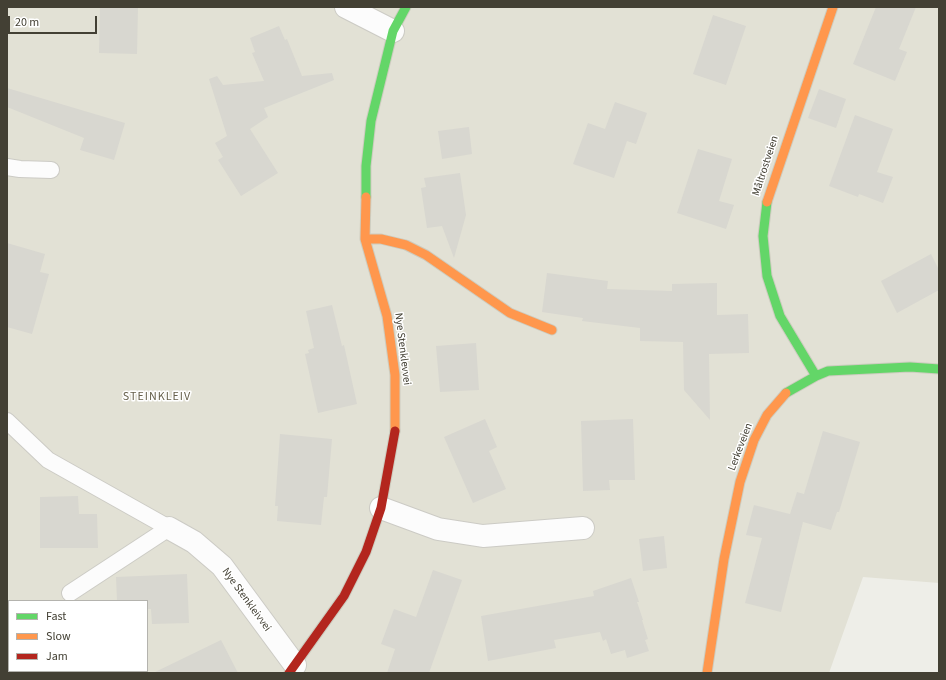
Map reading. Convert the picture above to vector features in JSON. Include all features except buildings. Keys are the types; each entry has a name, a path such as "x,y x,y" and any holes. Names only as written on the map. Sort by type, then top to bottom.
{"street":[{"path":"346,7 393,31"},
{"name":"Nye Stenklevvei","path":"292,669 344,596 366,552 381,508 396,427 395,375 387,316 365,239 366,166 371,121 393,31 406,7"},
{"name":"Måltrostveien","path":"816,376 780,316 767,276 763,236 766,201 833,7"},
{"path":"365,239 381,239 406,245 426,255 510,313 552,330"},
{"name":"Lerkeveien","path":"707,673 726,552 740,482 754,440 767,415 785,394 816,376 828,371 910,367 939,368"},
{"path":"381,508 438,528 484,536 583,528"},
{"name":"Nye Stenkleivvei","path":"169,528 194,542 222,566 292,669"}],"lane":[{"path":"7,167 51,170"},
{"path":"7,421 48,460 169,528 70,593"}],"shaded area":[{"path":"7,7 939,7 939,583 863,577 829,673 7,673"}],"traffic: fast":[{"path":"366,197 366,166 371,121 393,31 406,7"},
{"path":"767,202 763,236 767,276 780,316 816,376"},
{"path":"786,393 828,371 910,367 939,369"}],"traffic: slow":[{"path":"767,202 833,7"},
{"path":"366,197 365,239 387,316 395,375 395,431"},
{"path":"365,239 381,239 406,245 426,255 510,313 552,330"},
{"path":"707,673 724,559 740,482 754,440 767,415 786,393"}],"traffic: jam":[{"path":"289,673 344,596 366,552 381,508 395,431"}],"district":[{"name":"STEINKLEIV","path":"157,397"}]}
